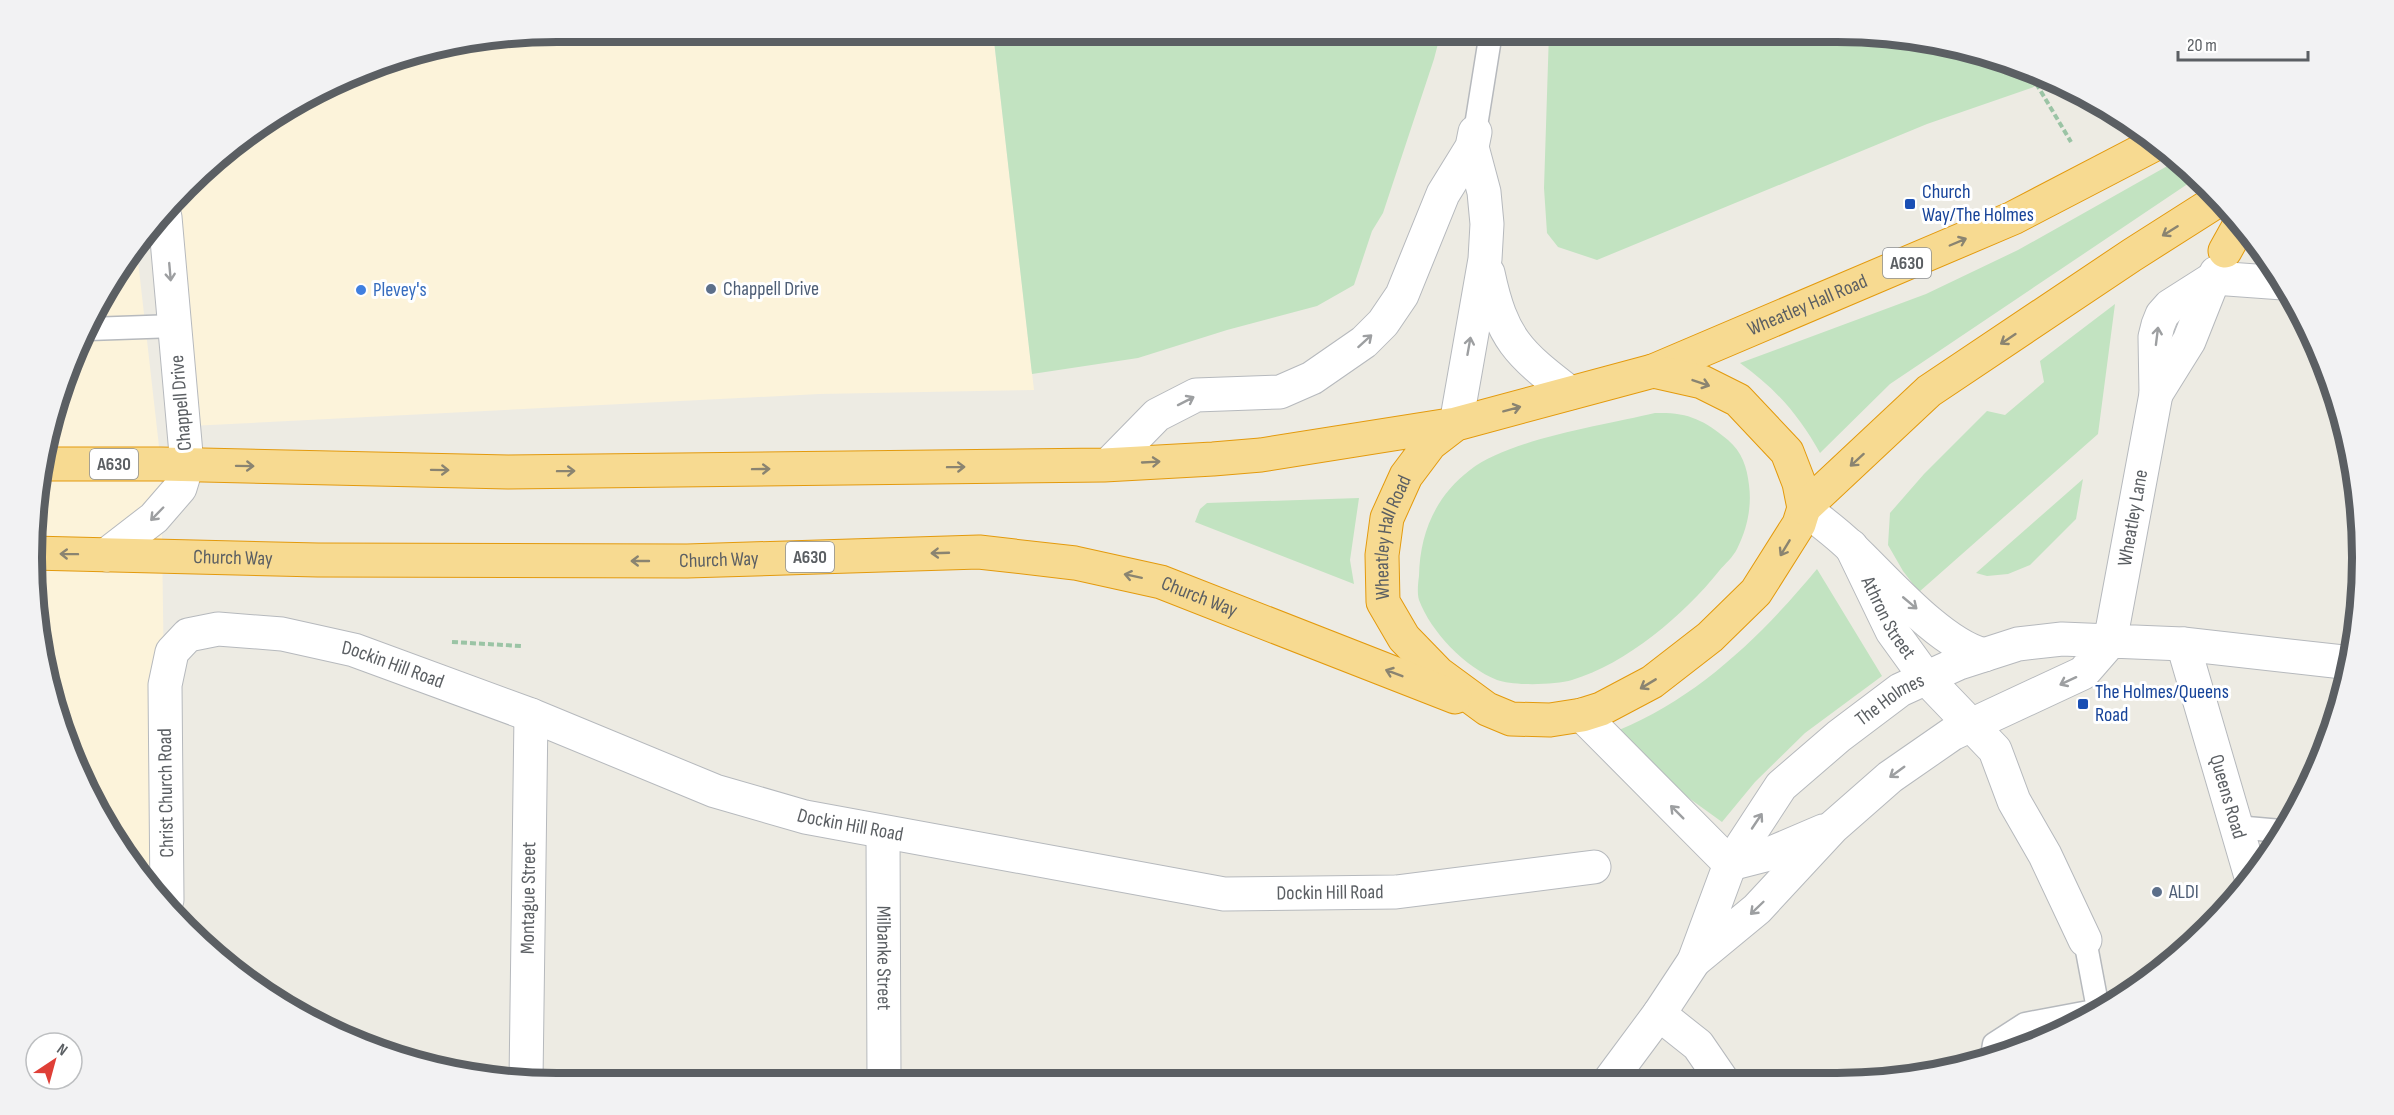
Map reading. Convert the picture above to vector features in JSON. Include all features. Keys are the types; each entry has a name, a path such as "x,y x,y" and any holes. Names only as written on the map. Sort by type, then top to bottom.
{"highway":[{"name":"Wheatley Hall Road","path":"1653,371 1702,382 1738,400 1787,452 1799,483 1804,508 1799,524 1756,592 1710,637 1652,682 1601,709 1582,715 1550,720 1511,719 1487,709 1438,673 1404,638 1383,602 1382,555 1387,518 1406,476 1430,444 1456,424 1653,371 2013,218 2148,148"},
{"name":"Wheatley Hall Road","path":"1804,508 1929,391 2132,255 2212,205"},
{"name":"A630","path":"51,464 508,472 1109,464 1261,455 1456,424"},
{"name":"Church Way","path":"42,553 318,560 687,561 979,552 1075,563 1161,582 1487,709"}],"street":[{"path":"1456,424 1485,259 1487,208 1473,140"},
{"path":"1109,464 1157,416 1196,395 1280,392 1312,378 1364,342 1383,324 1402,294 1443,194 1473,140"},
{"name":"Chappell Drive","path":"106,555 160,511 180,488 187,465 166,223"},
{"path":"2227,251 2267,274"},
{"name":"Wheatley Lane","path":"2110,642 2156,394 2155,337 2162,315 2227,251"},
{"path":"1485,259 1496,309 1509,336 1525,358 1570,393"},
{"path":"1804,508 1851,546 1884,582 1941,632 1969,651 1984,655"},
{"name":"Athron Street","path":"1851,546 1917,683 1962,729 1995,750 2014,801 2044,855 2085,940"},
{"name":"Dockin Hill Road","path":"165,686 172,652 188,635 218,629 282,634 354,650 531,715 715,791 805,817 883,834 1224,894 1396,892 1594,867"},
{"name":"The Holmes","path":"1615,1073 1659,1014 1694,961 1730,864 1781,786 1839,736 1917,683 1984,655 2018,644 2062,639 2183,644 2341,662"},
{"name":"The Holmes","path":"1694,961 1757,909 1833,827 1890,777 1962,729 2084,674 2110,642"},
{"name":"Queens Road","path":"2183,644 2248,867"},
{"name":"Christ Church Road","path":"165,686 167,893"},
{"name":"Montague Street","path":"526,1072 531,715"},
{"path":"1582,715 1594,730 1730,864"},
{"name":"The Holmes","path":"1730,864 1768,854 1833,827"},
{"name":"Milbanke Street","path":"883,834 884,1073"},
{"path":"1659,1014 1698,1045 1717,1073"}],"lane":[{"path":"1473,140 1489,42"},
{"path":"96,329 175,326"},
{"path":"2236,827 2273,830"},
{"path":"2085,940 2097,1002"},
{"path":"1993,1048 1994,1044 2025,1024 2074,1015"}],"path":[{"path":"2035,81 2092,178"}],"shaded area":[{"name":"Chappell Drive","path":"994,42 1034,390 819,394 190,426 152,240 193,193 218,170 271,129 330,95 392,69 424,60 490,46 524,43"},
{"path":"138,259 161,464 167,893 129,844 111,815 81,755 69,723 52,658 43,591 43,524 46,490 69,392 95,330 111,300"}],"green space":[{"path":"994,42 1438,42 1383,213 1372,231 1354,285 1317,306 1227,330 1138,358 1032,374"},
{"path":"1549,42 1870,43 1937,52 2002,69 2041,84 1927,124 1597,260 1558,247 1547,233 1544,188"},
{"path":"2170,165 2190,183 1890,384 1820,453 1804,426 1785,403 1740,363 1926,294 2018,250"},
{"path":"2115,304 2098,434 1919,592 1888,545 1890,513 1924,474 1987,411 2005,415 2044,382 2040,361"},
{"path":"1655,413 1676,414 1702,422 1728,440 1743,460 1747,472 1750,501 1746,526 1733,555 1705,588 1671,621 1633,650 1592,673 1565,682 1523,684 1497,680 1473,667 1441,636 1424,612 1418,597 1422,545 1432,517 1447,492 1470,470 1487,459 1509,450 1558,434"},
{"path":"2083,479 2076,519 2030,565 2008,574 1987,576 1976,573"},
{"path":"1359,498 1350,560 1354,584 1195,522 1200,509 1207,503"},
{"path":"1817,569 1882,676 1805,733 1755,782 1722,822 1686,796 1619,730 1676,700 1728,662 1775,617"}],"place":[{"name":"Church Way/The Holmes","path":"1910,204"},
{"name":"Chappell Drive","path":"711,289"},
{"name":"Plevey's","path":"361,290"},
{"name":"The Holmes/Queens Road","path":"2083,704"},
{"name":"ALDI","path":"2157,892"}]}
